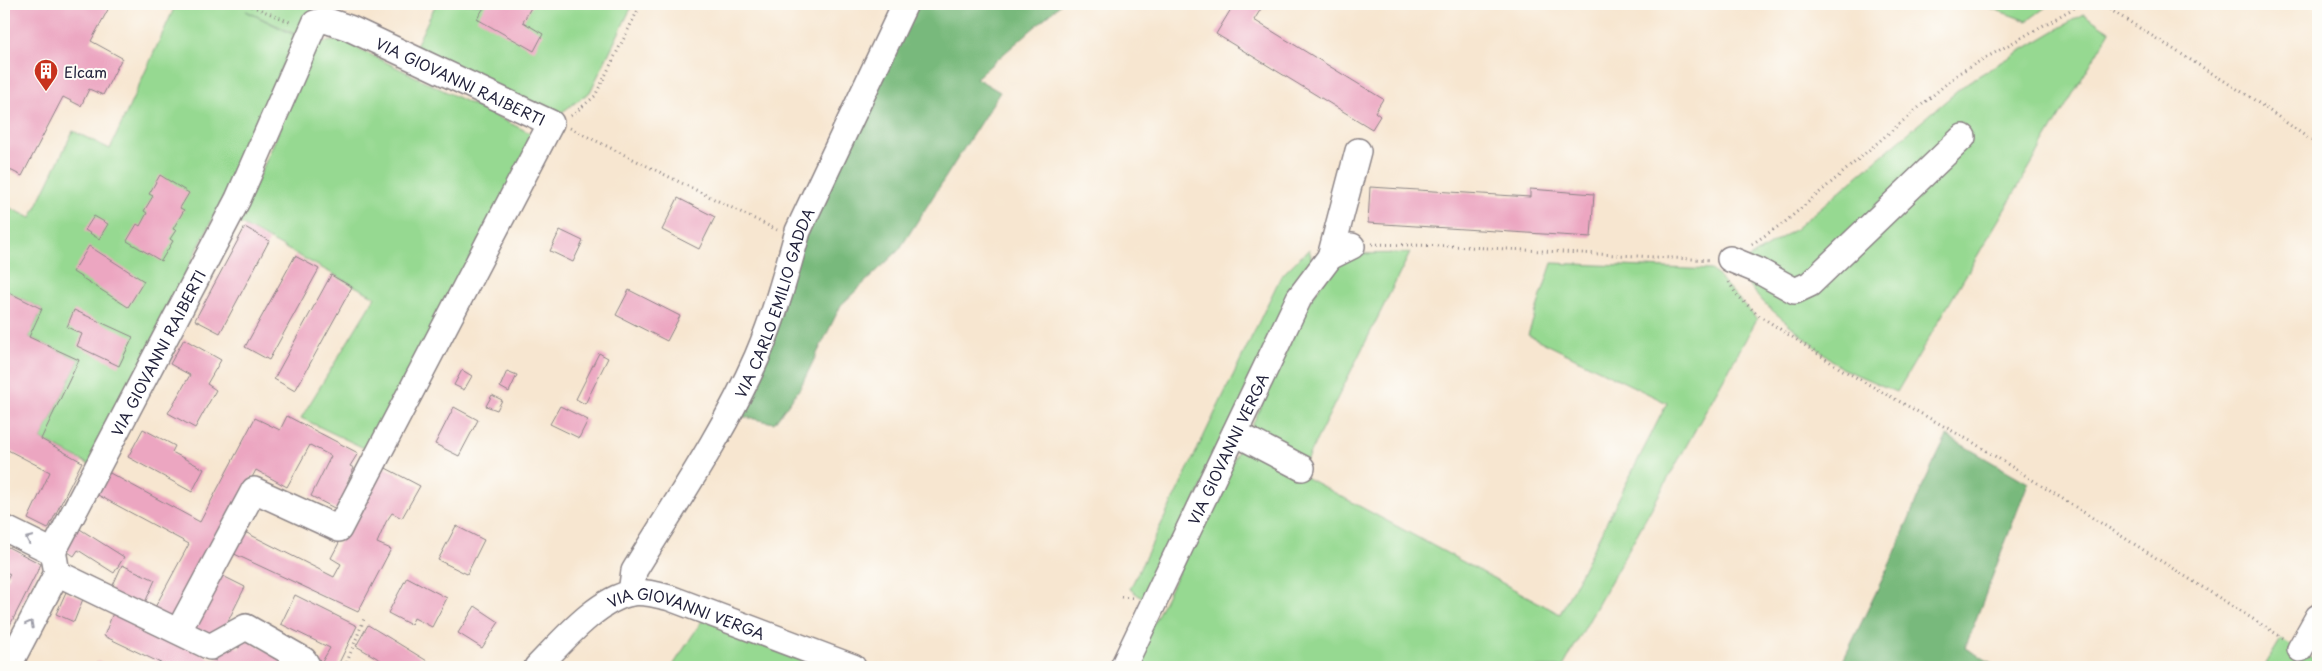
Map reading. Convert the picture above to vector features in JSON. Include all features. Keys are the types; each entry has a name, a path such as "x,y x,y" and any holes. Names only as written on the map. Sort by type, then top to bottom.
{"street":[{"name":"VIA CARLO EMILIO GADDA","path":"631,593 634,571 729,414 757,356 788,270 796,240 905,4"},
{"name":"VIA GIOVANNI RAIBERTI","path":"8,667 55,562 238,199 315,23 324,20 349,28 556,123 339,528 254,490 179,630"},
{"path":"1725,260 1759,271 1795,291 1810,284 1962,137"},
{"path":"1330,257 1358,151"},
{"name":"VIA GIOVANNI VERGA","path":"1123,667 1299,298 1330,257 1352,246"},
{"path":"1235,433 1302,468"},
{"path":"4,528 55,562 210,647 246,627 304,660 308,667"},
{"name":"VIA GIOVANNI VERGA","path":"536,667 598,610 615,599 631,593 644,593 670,598 853,667"},
{"path":"2300,649 2318,618"}],"path":[{"path":"247,4 291,22 308,37"},
{"path":"641,4 595,96 556,123 796,240"},
{"path":"1352,246 1386,243 1442,245 1725,260 1785,222 1959,73 2081,4"},
{"path":"2101,4 2250,97 2318,145"},
{"path":"1725,260 1726,277 1736,294 1757,314 1841,369 1974,443 2300,649"},
{"path":"345,667 364,619"}],"green space":[{"path":"176,4 319,4 297,35 246,11 296,36 222,200 90,465 41,439 79,360 29,337 42,309 4,290 4,205 31,218 73,131 110,149"},
{"path":"436,4 633,4 590,92 544,125 411,56"},
{"path":"913,4 1061,4 976,78 1000,92 899,250 841,305 800,388 774,423 740,416 805,237"},
{"path":"1979,4 2050,4 2027,21"},
{"path":"2083,14 2110,31 1897,392 1841,368 1767,306 1733,268 1794,230 1968,82"},
{"path":"341,40 530,133 531,143 368,450 301,418 375,297 239,223 317,43"},
{"path":"1309,249 1312,260 1146,601 1130,589 1281,276"},
{"path":"1410,253 1305,463 1248,434 1308,304 1336,263 1353,254"},
{"path":"1552,263 1712,270 1757,319 1563,667 1132,667 1242,443 1560,614 1667,403 1528,335"},
{"path":"1947,436 2028,483 1965,648 1999,667 1840,667 1894,555 1922,487"},
{"path":"703,619 822,667 672,667"},
{"path":"2281,639 2318,663 2318,667 2264,667"}],"building":[{"name":"Elcam","path":"4,4 111,4 91,41 122,58 103,95 89,89 81,106 63,97 22,176 4,167"},
{"path":"486,4 533,4 523,22 543,34 534,51 477,19"},
{"path":"1234,4 1264,4 1254,20 1383,99 1375,112 1380,116 1372,129 1216,34"},
{"path":"160,175 189,193 180,208 184,210 173,229 176,230 170,239 173,241 161,261 127,241 137,224 140,226 147,213 144,211 153,196 149,194"},
{"path":"1370,187 1530,197 1530,189 1594,194 1591,237 1368,223"},
{"path":"678,198 715,217 699,249 662,230"},
{"path":"94,216 108,224 99,239 85,230"},
{"path":"245,227 269,241 220,333 195,320"},
{"path":"560,230 583,241 573,262 550,251"},
{"path":"89,246 144,281 128,307 73,272"},
{"path":"295,256 319,269 269,360 245,347"},
{"path":"331,275 352,287 295,391 274,379"},
{"path":"4,290 42,309 29,337 79,360 41,439 82,462 48,529 28,519 50,472 4,448"},
{"path":"629,290 680,316 667,341 616,315"},
{"path":"74,310 133,337 119,366 77,346 82,334 67,327"},
{"path":"184,339 221,360 207,384 216,390 195,428 168,413 190,375 170,364"},
{"path":"599,353 608,358 585,404 576,399"},
{"path":"462,370 472,376 464,390 454,385"},
{"path":"507,371 517,375 509,392 500,387"},
{"path":"492,395 502,400 497,410 486,406"},
{"path":"560,406 588,420 579,438 550,424"},
{"path":"454,407 478,420 459,456 435,444"},
{"path":"287,416 358,453 350,466 354,468 347,483 353,486 340,511 311,496 331,456 310,445 287,487 256,470 174,622 153,611 189,544 96,494 108,472 200,522 255,418 280,430"},
{"path":"143,429 175,446 172,452 204,469 192,492 128,457"},
{"path":"380,465 420,486 402,518 392,513 386,522 377,543 391,549 358,612 228,551 239,529 334,577 341,564 331,558"},
{"path":"75,526 124,557 114,573 78,550 74,556 62,548"},
{"path":"456,526 484,540 467,574 438,560"},
{"path":"4,545 41,564 4,637 4,586 10,574 4,571"},
{"path":"122,565 155,580 143,607 110,592"},
{"path":"215,572 245,587 218,641 188,627"},
{"path":"407,577 447,598 432,627 414,618 411,625 388,613"},
{"path":"66,592 83,599 74,622 56,614"},
{"path":"295,595 357,626 337,667 319,667 330,648 281,624"},
{"path":"475,606 499,622 482,648 458,633"},
{"path":"113,613 216,661 225,641 239,648 244,638 296,667 169,667 104,636"},
{"path":"368,625 437,667 381,667 384,662 356,646"},
{"path":"98,661 115,667 96,667"}],"place":[{"name":"Elcam","path":"46,92"}]}
